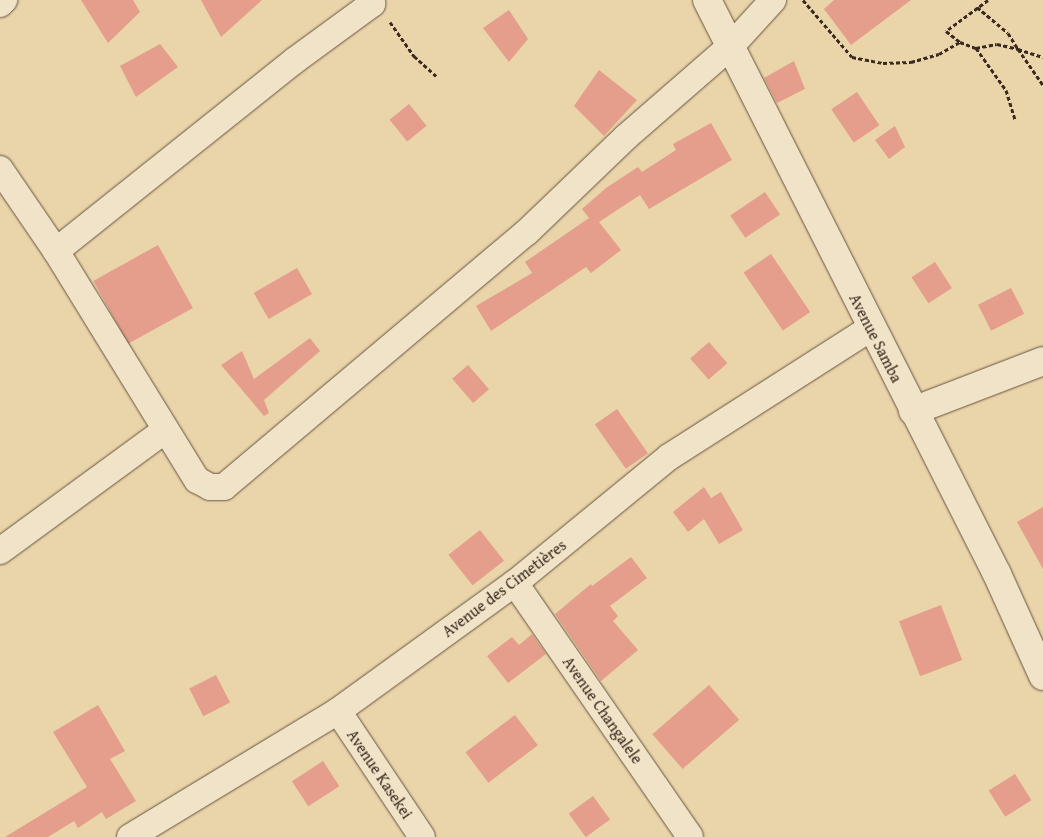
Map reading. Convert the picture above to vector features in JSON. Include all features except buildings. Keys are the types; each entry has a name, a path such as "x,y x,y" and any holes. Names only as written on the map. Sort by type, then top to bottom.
{"street":[{"path":"0,4 4,0"},
{"name":"Avenue Samba","path":"707,0 732,45 871,328 997,574 1043,676"},
{"path":"0,169 9,203 56,251 164,431 197,480 210,487 224,487 527,232 626,137 732,45 773,0"},
{"path":"56,251 371,2"},
{"name":"Avenue des Cimetières","path":"130,837 338,711 515,583 669,457 871,328"},
{"path":"913,411 1043,360"},
{"path":"0,551 164,431"},
{"name":"Avenue Changalele","path":"515,583 690,837"},
{"name":"Avenue Kasekei","path":"338,711 422,837"}],"path":[{"path":"803,0 852,57 883,63 911,62 940,54 960,42"},
{"path":"988,0 946,31 960,42 976,48 997,44 1043,57"},
{"path":"371,2 395,27 414,56 436,76"},
{"path":"977,7 1008,33 1043,86"},
{"path":"976,48 1006,90 1015,120"}]}
